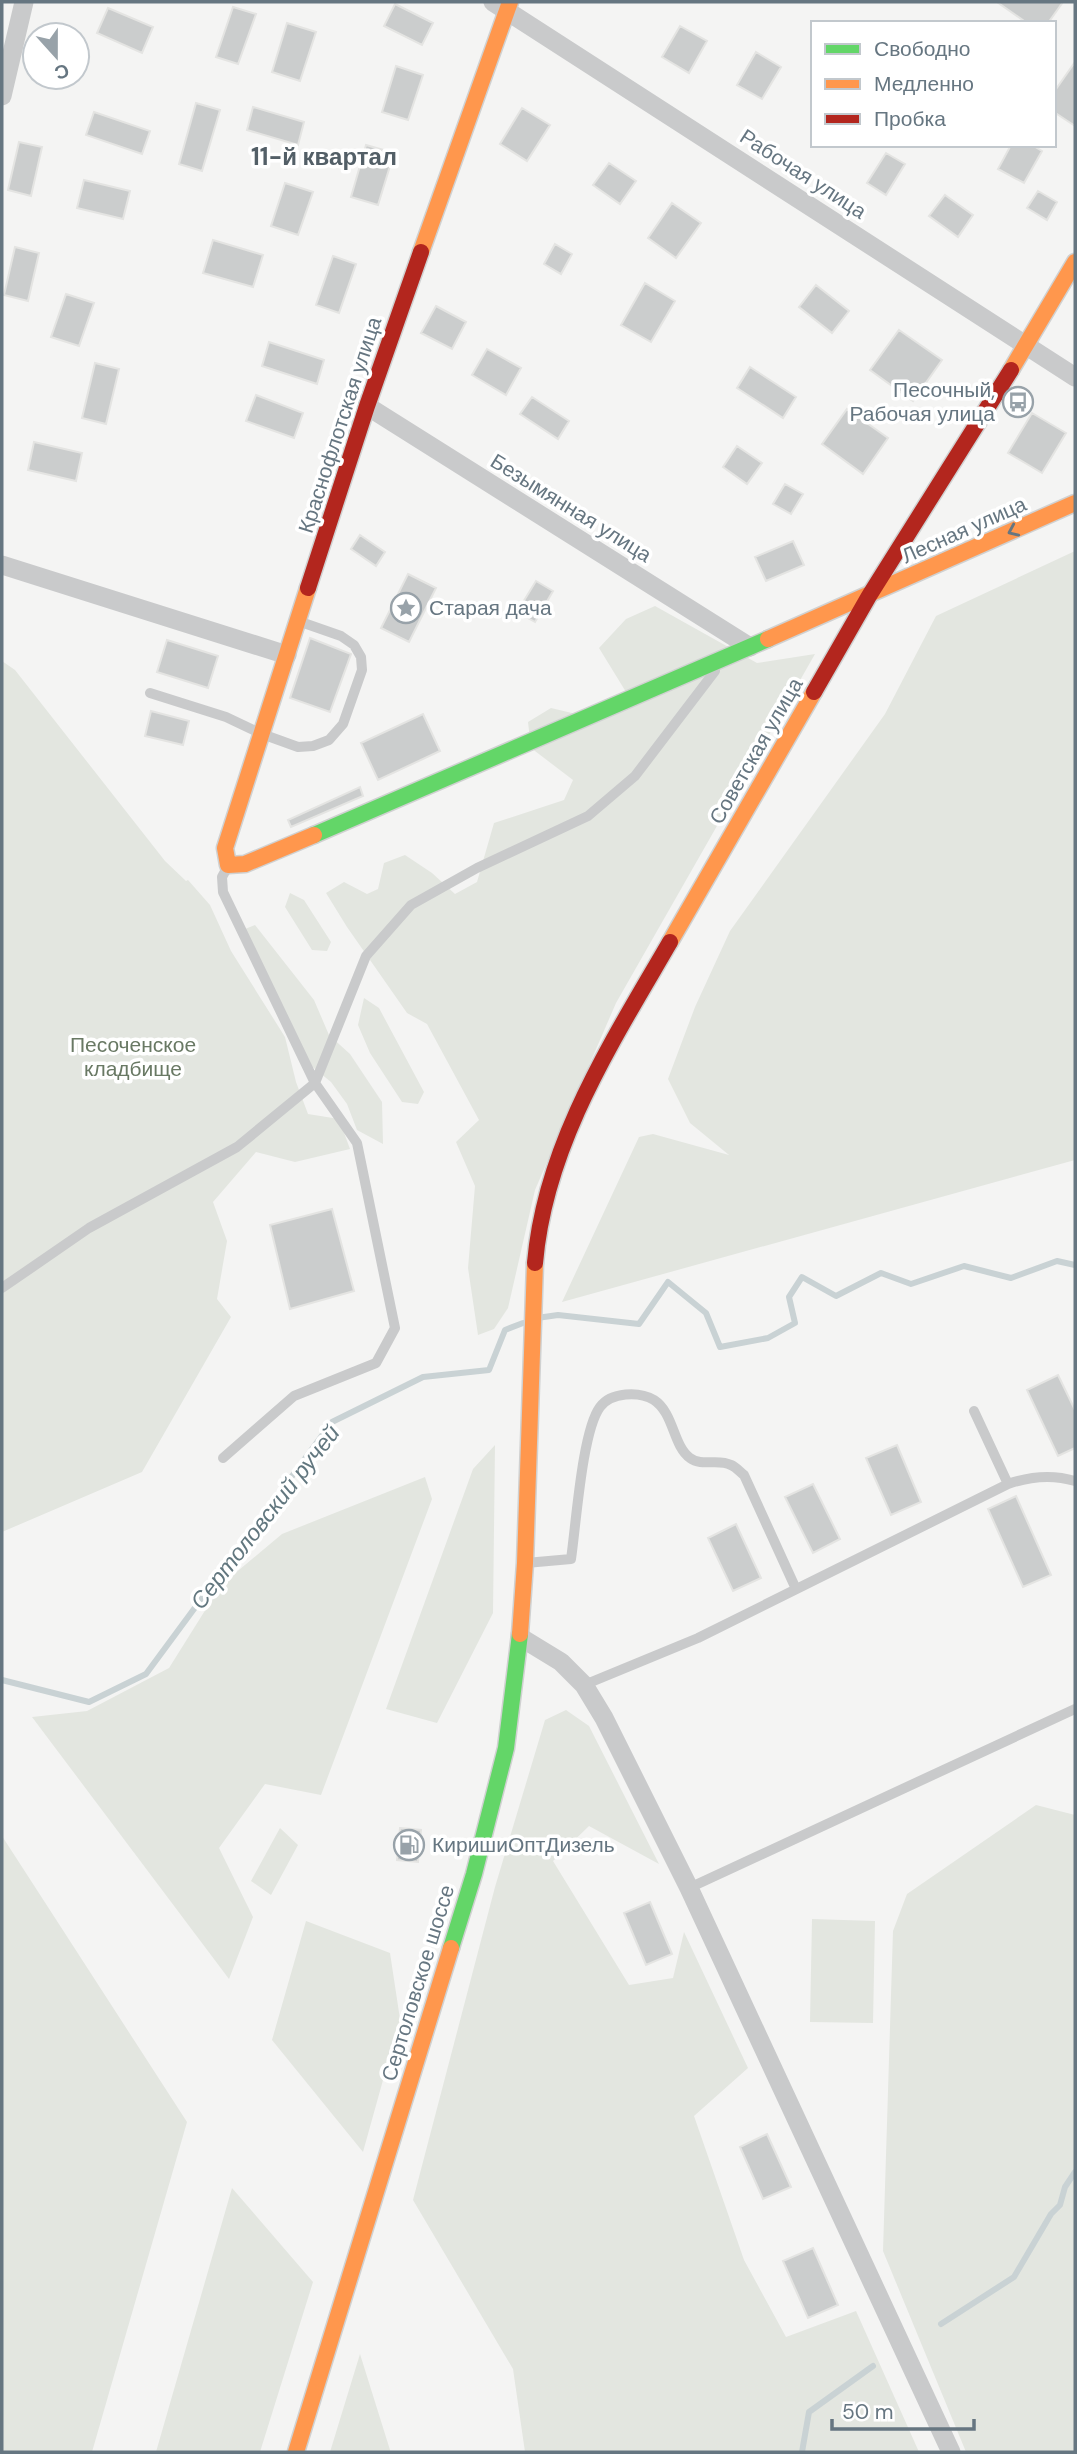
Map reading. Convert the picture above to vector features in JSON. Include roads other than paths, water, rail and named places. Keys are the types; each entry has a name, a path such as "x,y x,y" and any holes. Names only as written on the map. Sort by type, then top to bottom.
{"main road":[{"name":"Краснофлотская улица","path":"228,865 225,848 367,406 503,4"},
{"name":"Советская улица","path":"530,1370 538,1227 553,1174 575,1117 602,1060 869,596 1026,346 1075,262"},
{"name":"Лесная улица","path":"228,865 245,864 869,596 1075,503"},
{"name":"Сертоловское шоссе","path":"296,2452 481,1847 506,1748 520,1637 525,1563 530,1370"}],"street":[{"path":"2,96 24,2"},
{"name":"Рабочая улица","path":"503,4 1075,377"},
{"name":"Безымянная улица","path":"367,406 750,647"},
{"path":"2,565 287,655"},
{"path":"520,1637 561,1662 584,1685 604,1718 689,1888 951,2452"}],"lane":[{"path":"150,694 226,717 298,747 313,746 329,740 343,724 362,670 361,657 354,645 341,636 298,621"},
{"path":"2,1288 89,1228 237,1147 315,1083 366,957 411,905 477,868 588,816 635,776 724,658"},
{"path":"223,1458 294,1396 376,1363 395,1328 357,1143 315,1083 223,892 222,877 228,865"},
{"path":"525,1563 571,1559 589,1432 600,1406 617,1396 637,1394 655,1401 668,1417 688,1457 700,1463 731,1464 744,1475 796,1589"},
{"path":"974,1411 1008,1484"},
{"path":"584,1685 698,1638 1008,1484 1028,1477 1061,1477 1075,1482"},
{"path":"689,1888 1075,1709"}],"waterway":[{"name":"Сертоловский ручей","path":"537,1318 558,1315 639,1324 668,1282 706,1313 720,1347 768,1338 795,1323 789,1297 802,1277 836,1296 881,1273 911,1284 964,1266 1011,1278 1057,1261 1075,1265"},
{"name":"Сертоловский ручей","path":"2,1680 89,1702 146,1674 332,1422 423,1377 489,1370 505,1330 523,1323"},
{"path":"941,2324 1014,2277 1051,2214 1060,2205 1065,2187 1075,2172"},
{"path":"802,2452 809,2412 873,2366"}],"place":[{"name":"Песочный, Рабочая улица","path":"1018,402"},
{"name":"Старая дача","path":"406,608"},
{"name":"КиришиОптДизель","path":"409,1845"}],"district":[{"name":"11-й квартал","path":"324,157"}],"park label":[{"name":"Песоченское кладбище","path":"133,1057"}]}
